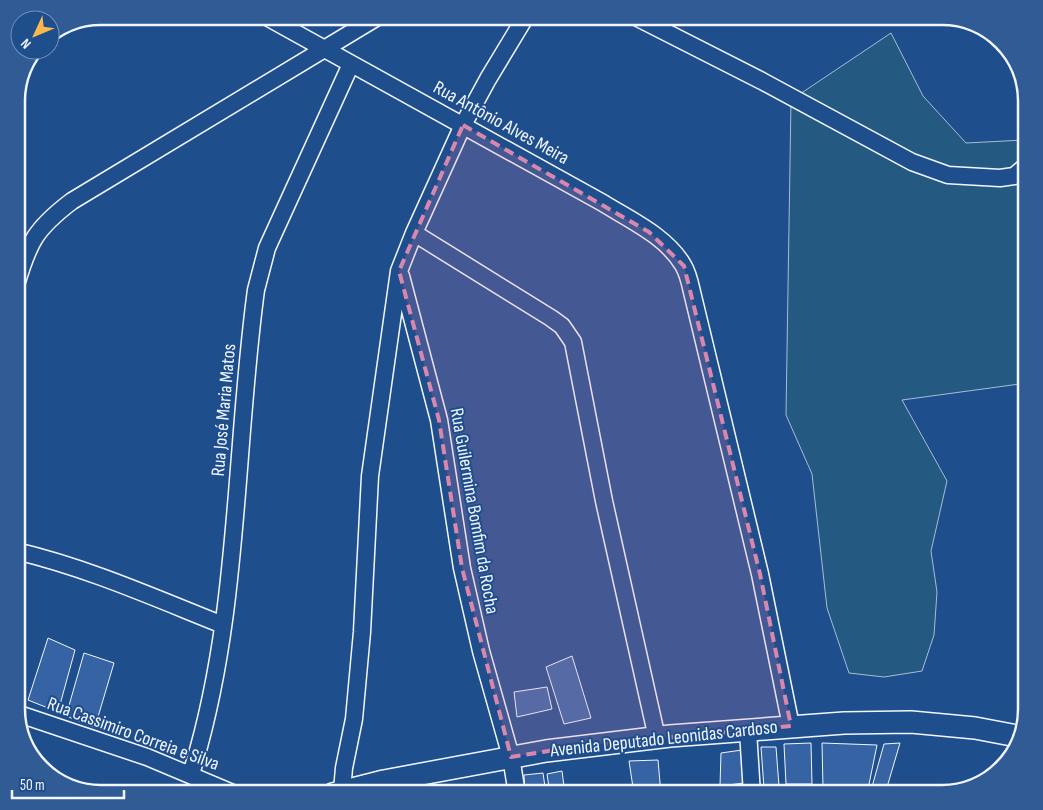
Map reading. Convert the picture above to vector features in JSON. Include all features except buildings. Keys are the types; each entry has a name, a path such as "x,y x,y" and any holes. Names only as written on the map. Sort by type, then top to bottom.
{"main road":[{"name":"Avenida Deputado Leonidas Cardoso","path":"372,785 511,757 580,746 791,726 911,722 975,728 1008,734"}],"street":[{"name":"Rua Antônio Alves Meira","path":"281,25 603,203 649,232 669,248 684,266 692,292 760,574 791,726"},
{"path":"25,258 29,246 38,230 55,213 124,168 363,25"},
{"path":"339,785 354,719 362,632 370,476 399,271 414,233 463,125 521,25"},
{"path":"652,25 827,115 912,162 948,175 1000,178 1014,176 1018,173"},
{"name":"Rua José Maria Matos","path":"191,774 209,710 223,625 256,290 267,248 351,64"},
{"path":"414,233 551,318 562,326 573,342 604,501 657,738"},
{"name":"Rua Guilermina Bomfim da Rocha","path":"399,271 439,420 462,568 481,651 511,757 516,785"},
{"path":"25,553 48,558 101,577 223,625"},
{"name":"Rua Cassimiro Correia e Silva","path":"25,716 90,737 191,774 215,785"},
{"path":"748,731 751,785"}],"highlighted area":[{"path":"463,125 649,232 684,266 760,574 791,726 580,746 511,757 462,568 439,420 399,271"}],"shaded area":[{"path":"891,33 923,96 966,143 1018,140 1018,384 902,400 947,481 931,551 937,592 934,635 922,671 884,677 849,673 827,608 812,474 786,415 791,100"}]}
